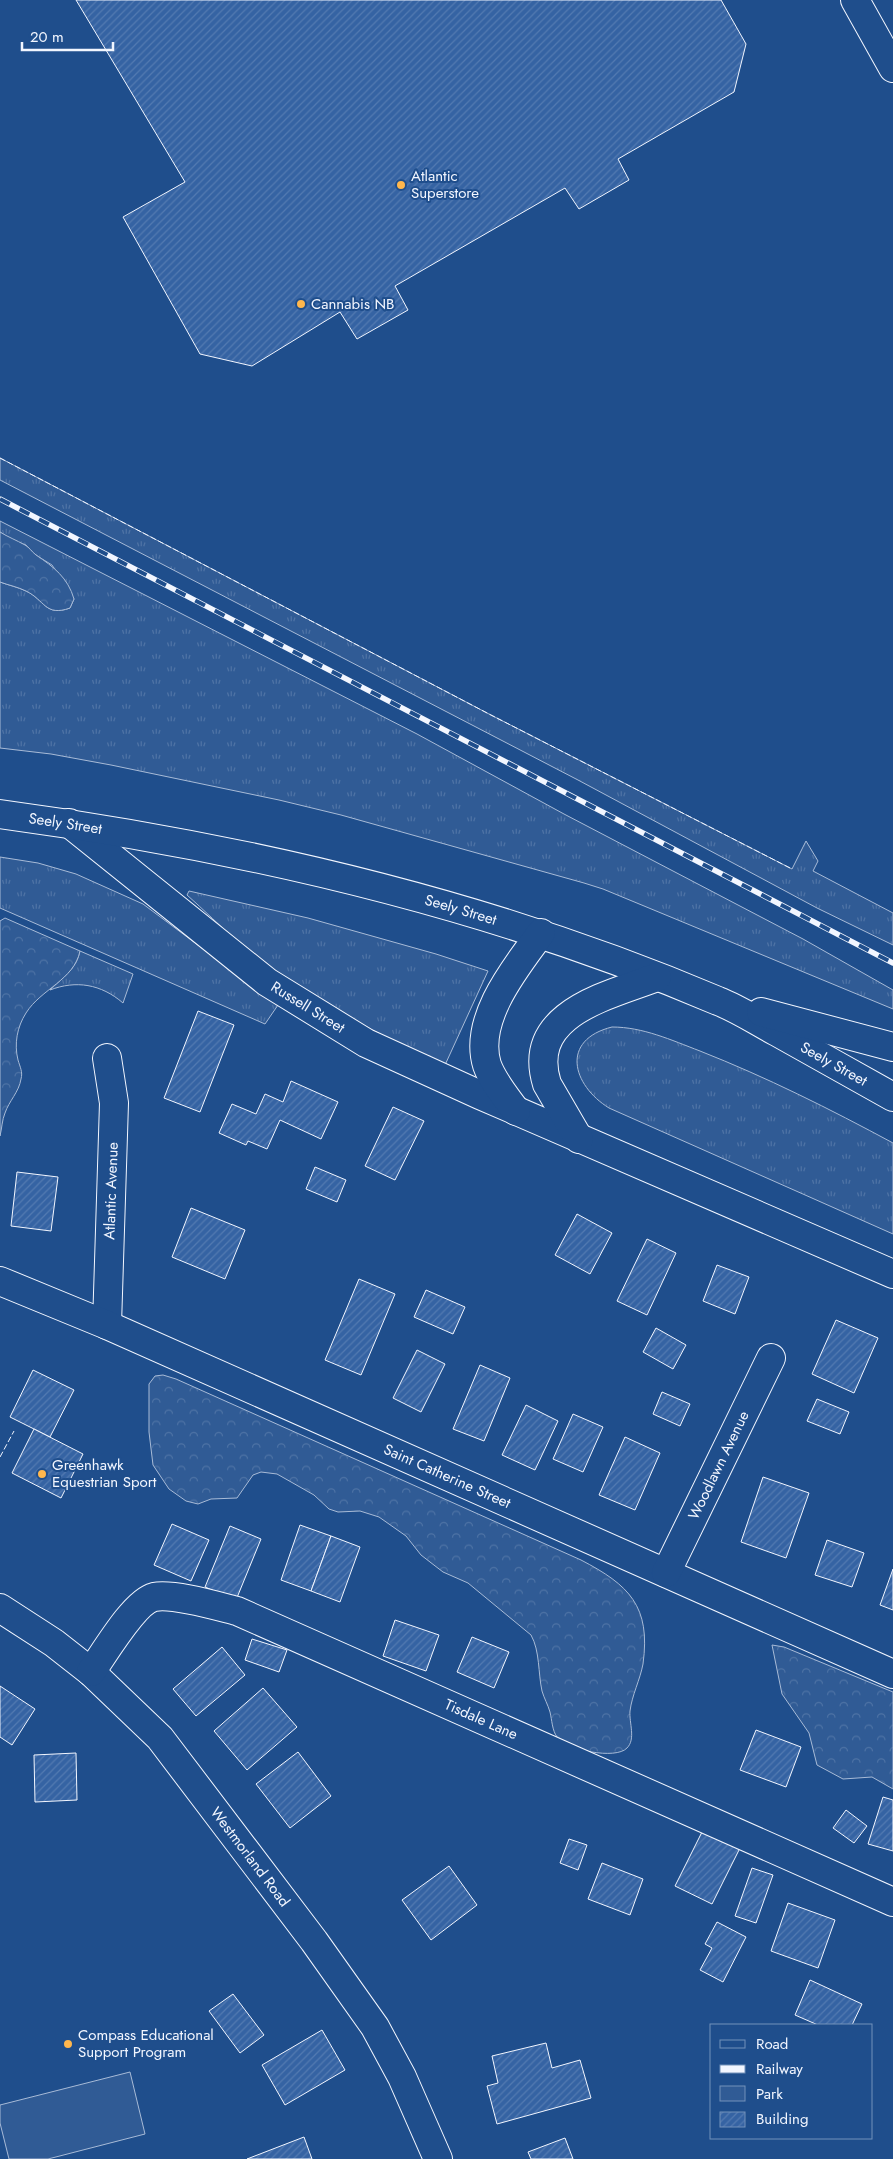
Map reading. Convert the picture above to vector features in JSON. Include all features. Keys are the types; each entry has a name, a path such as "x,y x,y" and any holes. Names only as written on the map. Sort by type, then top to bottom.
{"street":[{"path":"854,0 893,68"},
{"name":"Seely Street","path":"0,814 69,823 266,860 350,879 541,933 721,1002 893,1096"},
{"name":"Russell Street","path":"69,823 267,982 316,1014 366,1043 516,1111 893,1274"},
{"path":"516,1111 493,1078 485,1052 486,1038 489,1021 502,989 541,933"},
{"path":"579,1138 547,1084 544,1075 544,1060 551,1034 570,1013 657,976"},
{"path":"721,1002 893,1047"},
{"name":"Atlantic Avenue","path":"107,1058 114,1103 107,1324"},
{"name":"Saint Catherine Street","path":"0,1281 107,1324 893,1674"},
{"name":"Woodlawn Avenue","path":"666,1573 771,1358"},
{"name":"Tisdale Lane","path":"91,1672 136,1608 149,1599 155,1597 177,1598 237,1611 893,1902"},
{"name":"Westmorland Road","path":"0,1608 54,1643 91,1672 160,1738 314,1941 375,2027 402,2077 438,2159"}],"green space":[{"path":"0,458 489,714 792,869 806,841 818,861 813,871 893,913 893,945 817,908 578,780 0,480"},
{"path":"0,521 417,734 564,814 803,939 893,990 893,1009 603,889 584,883 341,815 279,800 111,765 51,754 0,748 0,582 26,591 50,609 62,610 70,608 74,599 52,565 34,554 26,545 11,540 0,532"},
{"path":"0,532 26,546 60,574 68,585 74,599 70,608 62,610 50,609 26,591 0,582"},
{"path":"0,857 38,863 76,874 143,904 278,1005 265,1024 0,908"},
{"path":"189,891 308,918 436,954 488,971 445,1065 337,1011 286,979 238,942 187,895"},
{"path":"5,918 80,951 77,961 71,970 32,1005 20,1024 16,1048 22,1076 4,1116 0,1136 0,921"},
{"path":"80,951 133,974 123,1003 106,992 88,986 69,985 50,990 72,968"},
{"path":"612,1027 635,1029 657,1035 725,1061 798,1094 893,1143 893,1234 609,1108 596,1098 587,1087 580,1076 577,1064 578,1052 584,1042 595,1033"},
{"path":"163,1375 176,1379 581,1560 612,1579 624,1589 640,1612 645,1644 643,1664 631,1705 632,1736 627,1748 621,1752 613,1753 591,1752 562,1742 555,1734 542,1691 537,1655 531,1635 468,1583 443,1572 430,1562 421,1555 406,1536 379,1517 360,1511 338,1512 329,1509 314,1495 277,1474 261,1472 253,1475 237,1498 211,1499 198,1504 186,1501 169,1489 153,1465 149,1432 149,1384 155,1376"},
{"path":"772,1645 784,1647 893,1692 893,1789 872,1777 843,1779 817,1765 809,1733 782,1694"},
{"path":"130,2072 145,2134 48,2159 9,2159 0,2123 0,2105"}],"building":[{"name":"Atlantic Superstore","path":"76,0 721,0 746,44 734,92 618,159 629,180 579,209 565,188 395,286 408,310 357,339 340,312 252,366 200,354 123,217 185,182"},
{"path":"198,1011 234,1025 200,1112 164,1098"},
{"path":"291,1081 338,1102 321,1139 280,1120 267,1149 248,1141 246,1145 219,1133 232,1104 256,1114 265,1094 283,1102"},
{"path":"393,1107 424,1121 395,1180 365,1166"},
{"path":"315,1167 346,1180 337,1202 306,1189"},
{"path":"17,1172 58,1177 51,1231 11,1226"},
{"path":"191,1208 245,1230 225,1279 172,1257"},
{"path":"577,1214 612,1233 590,1274 555,1255"},
{"path":"647,1239 676,1253 647,1315 617,1301"},
{"path":"717,1265 749,1277 735,1314 703,1301"},
{"path":"359,1279 395,1294 361,1375 325,1360"},
{"path":"426,1290 465,1307 453,1334 414,1317"},
{"path":"836,1320 878,1338 854,1393 812,1374"},
{"path":"656,1328 686,1345 673,1369 643,1352"},
{"path":"417,1350 445,1364 421,1412 393,1398"},
{"path":"480,1365 510,1378 484,1441 453,1429"},
{"path":"33,1370 74,1390 50,1437 10,1417"},
{"path":"662,1392 690,1404 680,1426 653,1414"},
{"path":"817,1399 849,1412 840,1434 807,1421"},
{"path":"526,1405 558,1421 535,1470 502,1455"},
{"path":"573,1414 603,1427 583,1472 553,1459"},
{"path":"34,1429 83,1454 61,1498 12,1473"},
{"path":"625,1437 660,1453 635,1510 599,1495"},
{"path":"763,1477 809,1493 786,1558 741,1542"},
{"path":"172,1524 209,1540 191,1581 154,1565"},
{"path":"300,1525 331,1536 311,1591 281,1580"},
{"path":"230,1526 261,1539 236,1600 205,1587"},
{"path":"331,1536 360,1547 340,1602 311,1591"},
{"path":"827,1540 864,1553 852,1587 815,1575"},
{"path":"893,1569 893,1610 880,1605"},
{"path":"395,1620 439,1635 426,1671 383,1656"},
{"path":"472,1637 509,1652 494,1688 457,1672"},
{"path":"252,1639 287,1650 279,1672 245,1660"},
{"path":"222,1647 245,1675 196,1716 173,1689"},
{"path":"0,1686 35,1709 12,1745 0,1737"},
{"path":"263,1688 297,1727 247,1770 214,1731"},
{"path":"756,1730 801,1747 786,1787 740,1770"},
{"path":"298,1752 331,1796 290,1828 256,1784"},
{"path":"76,1753 77,1800 35,1802 34,1755"},
{"path":"883,1797 893,1800 893,1851 868,1844"},
{"path":"846,1810 867,1826 854,1843 833,1828"},
{"path":"705,1826 742,1844 712,1904 675,1886"},
{"path":"569,1839 587,1845 578,1870 560,1863"},
{"path":"602,1863 643,1879 630,1915 588,1899"},
{"path":"449,1866 477,1905 431,1940 402,1900"},
{"path":"752,1868 773,1875 756,1923 735,1916"},
{"path":"788,1903 835,1920 818,1968 771,1951"},
{"path":"717,1922 746,1937 723,1982 700,1970 712,1948 705,1944"},
{"path":"810,1980 862,2004 852,2024 816,2024 795,2015"},
{"path":"233,1994 264,2035 240,2053 209,2011"},
{"path":"322,2030 345,2070 285,2105 262,2065"},
{"path":"546,2043 552,2068 580,2060 591,2098 497,2124 487,2086 498,2083 492,2056"},
{"path":"304,2137 312,2159 247,2159"},
{"path":"565,2138 573,2159 531,2159 528,2152"}],"railway":[{"path":"0,499 893,963"}],"fence":[{"path":"0,458 489,714 792,869"},
{"path":"0,1457 14,1431"}],"place":[{"name":"Atlantic Superstore","path":"401,185"},
{"name":"Cannabis NB","path":"301,304"},
{"name":"Greenhawk Equestrian Sport","path":"42,1474"},
{"name":"Compass Educational Support Program","path":"68,2044"}]}
